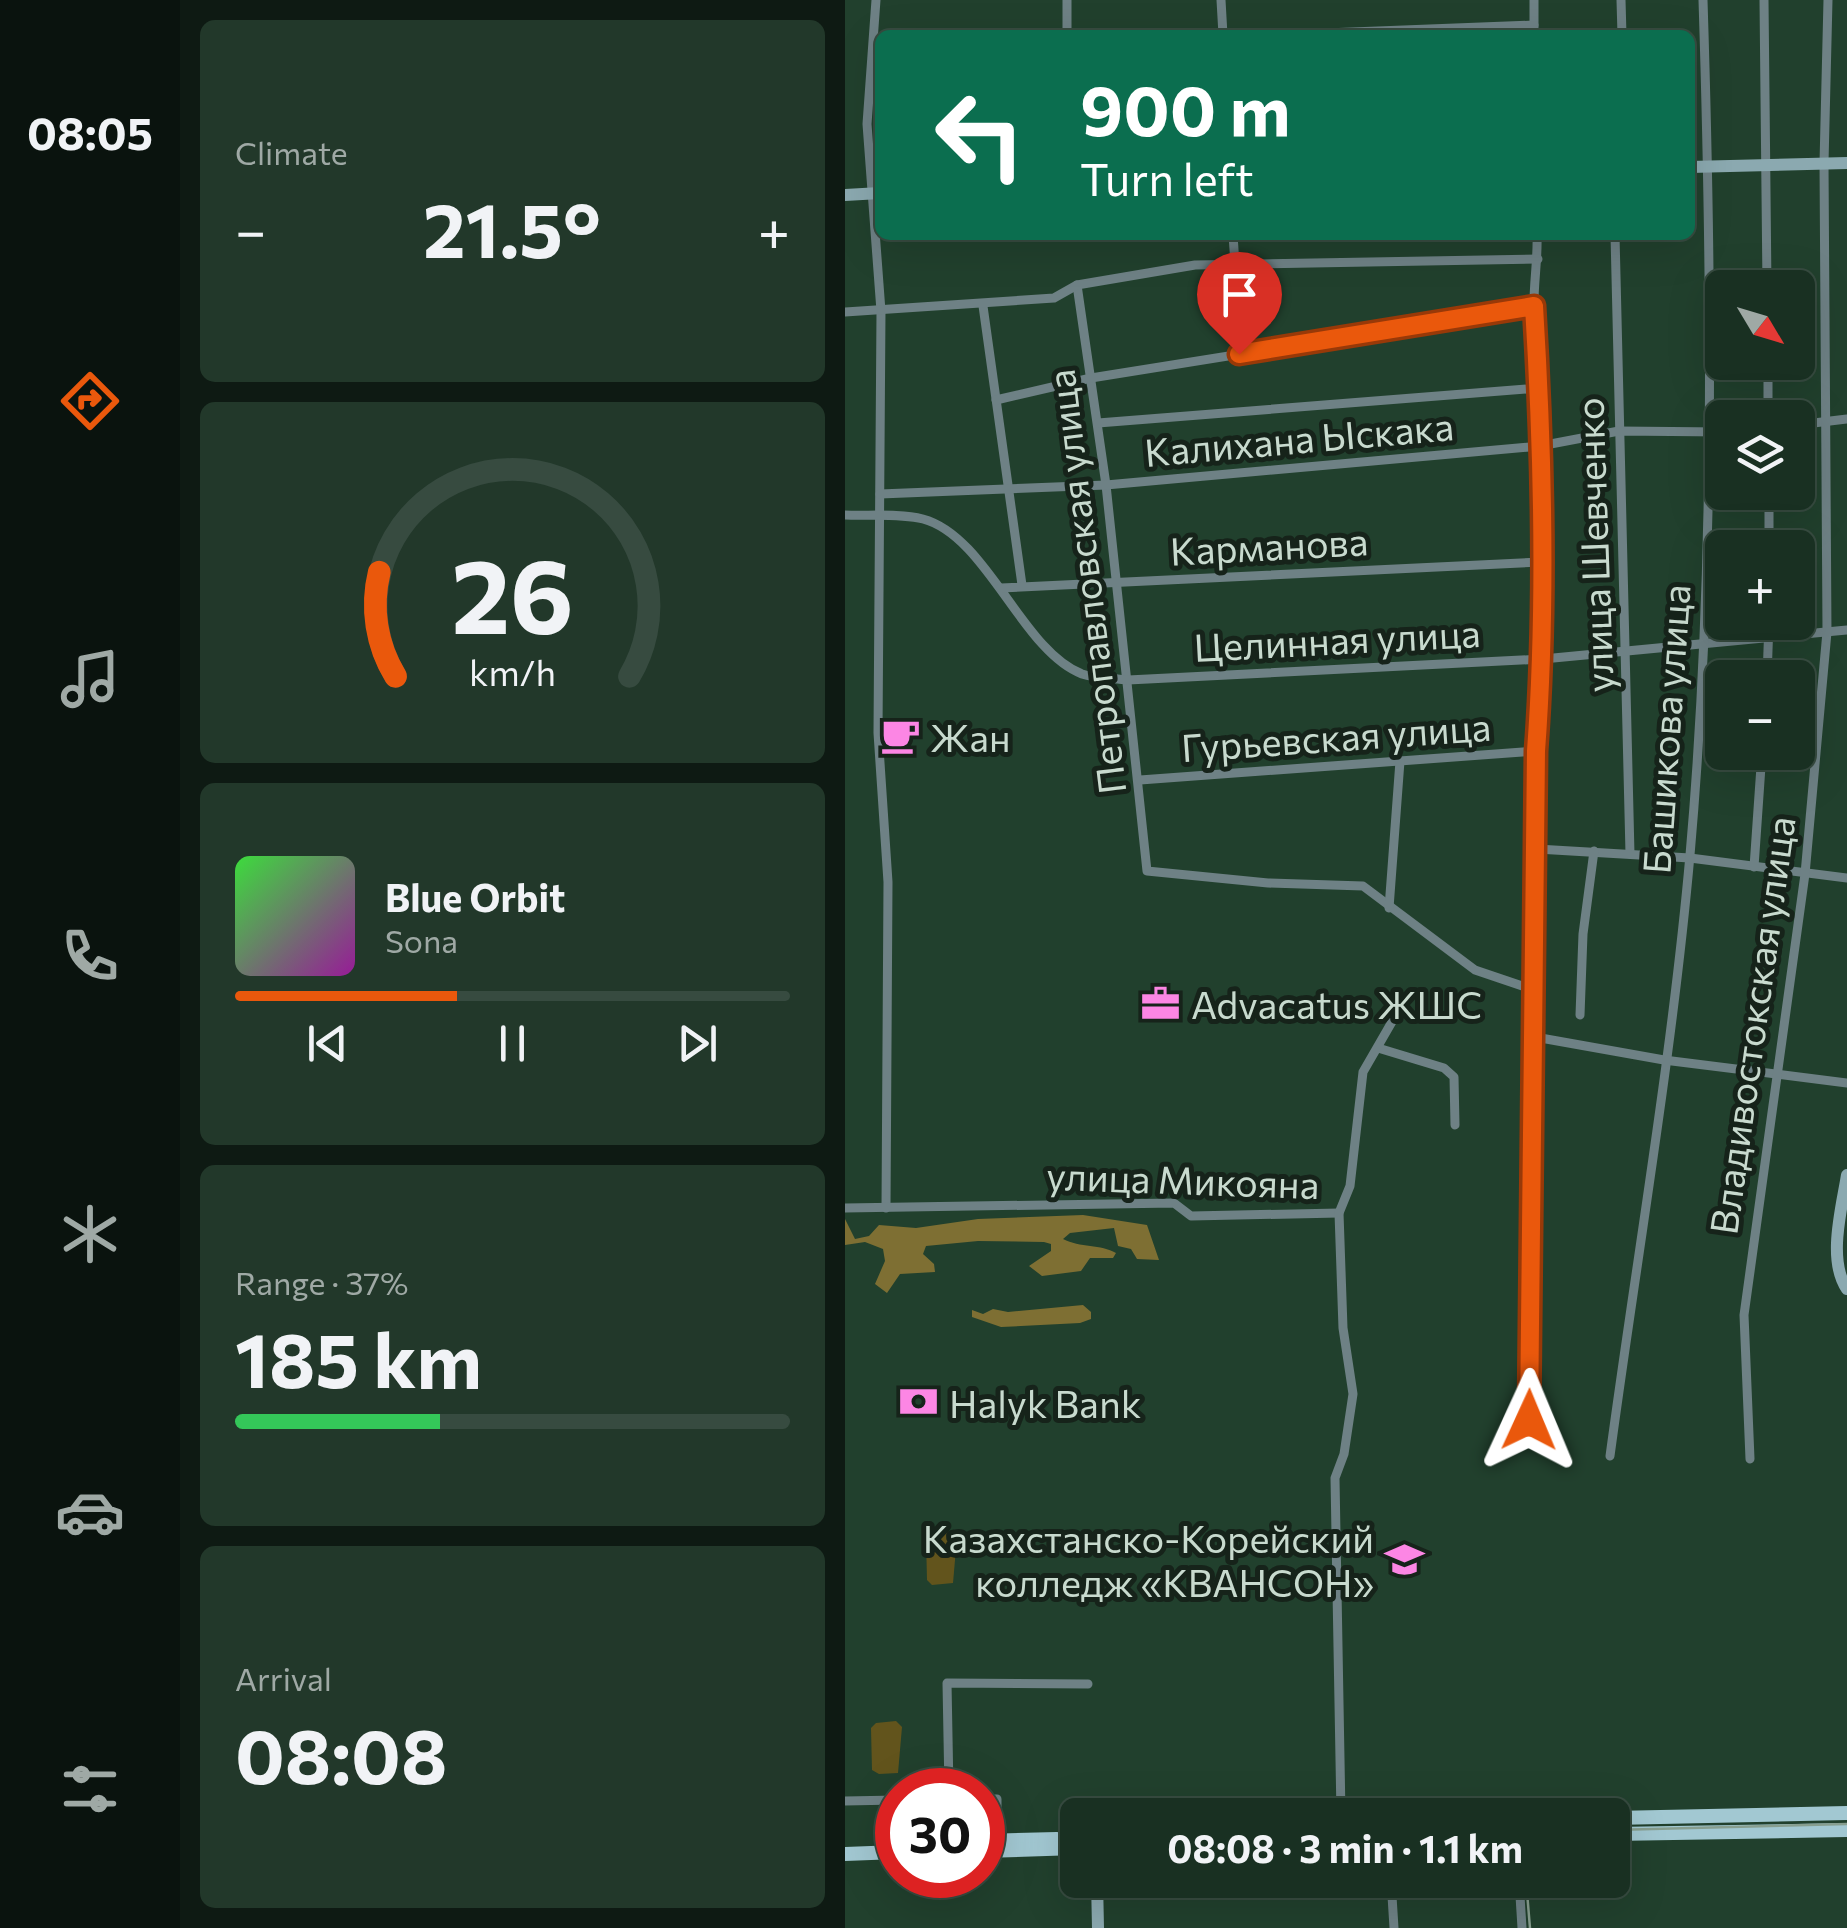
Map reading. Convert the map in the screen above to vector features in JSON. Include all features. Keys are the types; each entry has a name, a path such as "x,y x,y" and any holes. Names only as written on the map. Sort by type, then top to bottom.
{"main road":[{"path":"1695,167 1766,168 1847,162"},
{"path":"845,195 875,193"},
{"path":"1847,1175 1837,1245 1841,1281 1847,1289"},
{"path":"1630,1818 1847,1813"},
{"path":"1630,1834 1847,1830"},
{"path":"1005,1840 1060,1839"},
{"path":"845,1844 875,1843"},
{"path":"1005,1850 1060,1849"},
{"path":"845,1854 875,1853"},
{"path":"1097,1898 1098,1928"}],"street":[{"path":"875,30 876,0"},
{"path":"1067,0 1067,30"},
{"path":"1221,0 1223,30"},
{"path":"1534,0 1534,30"},
{"path":"1621,0 1622,30"},
{"name":"Башикова улица","path":"1703,0 1708,400"},
{"path":"1765,0 1767,270"},
{"name":"Владивостокская улица","path":"1750,1459 1744,1314 1805,874 1827,632 1829,422 1824,163 1828,0"},
{"path":"875,48 867,124 875,193"},
{"path":"877,240 881,311 878,733 888,882 886,1208"},
{"path":"1233,240 1235,264"},
{"path":"1529,1420 1537,991 1536,751 1543,659 1534,306 1537,240"},
{"name":"улица Шевченко","path":"1615,240 1629,652 1630,854"},
{"path":"845,312 983,306 1054,298 1077,286 1195,265 1538,259"},
{"name":"Петропавловская улица","path":"1077,286 1106,485 1147,871 1268,883 1346,883 1363,886 1389,908"},
{"path":"983,306 1021,586"},
{"path":"996,400 1091,378 1534,306"},
{"path":"1098,423 1539,388"},
{"path":"1815,423 1847,419"},
{"name":"Калихана Ыскака","path":"879,494 1106,485 1540,446 1619,431 1705,433"},
{"name":"Башикова улица","path":"1611,1456 1689,858 1704,644 1707,510"},
{"name":"Целинная улица","path":"845,515 921,518 937,525 1001,588 1055,657 1086,676 1128,680 1543,659 1736,640"},
{"name":"Карманова","path":"1001,588 1540,562"},
{"name":"Целинная улица","path":"1815,633 1847,630"},
{"name":"Гурьевская улица","path":"1140,780 1536,751"},
{"path":"1400,761 1389,908 1475,970 1537,991"},
{"path":"1754,867 1761,770"},
{"path":"1537,849 1689,858 1847,878"},
{"path":"1580,1014 1583,934 1594,851"},
{"path":"1341,1798 1335,1478 1344,1454 1353,1394 1343,1328 1339,1213 1350,1186 1363,1072 1393,1020"},
{"path":"1535,1037 1664,1060 1847,1083"},
{"path":"1377,1048 1444,1068 1454,1078 1455,1125"},
{"name":"улица Микояна","path":"845,1208 1173,1202 1191,1216 1339,1213"},
{"path":"949,1768 947,1683 1088,1684"},
{"path":"845,1800 875,1800"},
{"path":"1392,1898 1394,1928"},
{"path":"1520,1898 1522,1928"}],"shaded area":[{"path":"1083,1215 1147,1225 1159,1260 1137,1259 1131,1249 1118,1246 1114,1228 1070,1233 1063,1239 1110,1250 1116,1253 1113,1258 1090,1258 1081,1271 1042,1276 1029,1266 1051,1251 1051,1244 1044,1242 978,1241 926,1246 923,1254 934,1264 935,1272 900,1274 887,1293 875,1284 885,1261 883,1249 865,1242 845,1245 845,1219 855,1239 869,1236 879,1225 916,1228 978,1219"},
{"path":"1083,1305 1091,1312 1091,1319 1080,1323 1001,1327 972,1317 972,1310 983,1314 993,1309 1008,1312"},
{"path":"951,1531 957,1537 953,1583 932,1585 927,1580 926,1538 931,1533"},
{"path":"896,1721 902,1727 898,1768 872,1770 871,1728 876,1723"}],"tram line":[{"path":"1630,1830 1847,1824"},
{"path":"1528,1898 1530,1928"}],"place":[{"name":"Жан","path":"900,736"},
{"name":"Advacatus ЖШС","path":"1161,1003"},
{"name":"Halyk Bank","path":"919,1402"},
{"name":"Казахстанско-Корейский колледж «КВАНСОН»","path":"1404,1559"}],"route":[{"path":"1239,354 1534,306 1543,659 1536,751 1537,991 1529,1420"}]}
